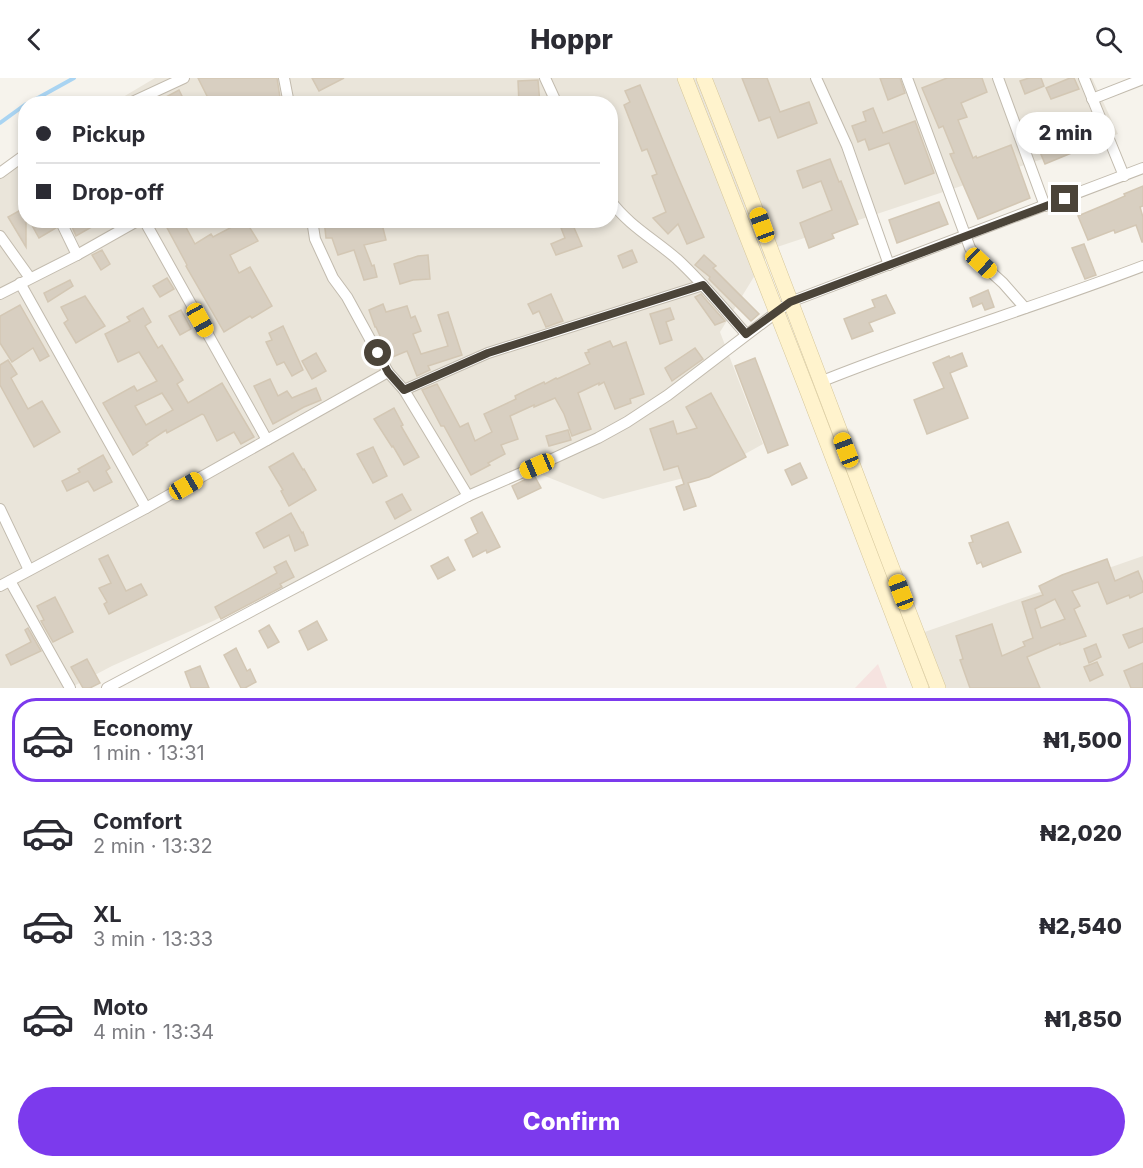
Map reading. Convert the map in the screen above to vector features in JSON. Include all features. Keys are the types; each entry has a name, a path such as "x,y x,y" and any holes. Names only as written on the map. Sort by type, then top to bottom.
{"main road":[{"path":"685,78 921,688"},
{"path":"704,78 938,688"}],"street":[{"path":"145,96 184,78"},
{"path":"284,78 287,96"},
{"path":"545,78 553,96"},
{"path":"816,78 847,146 889,265"},
{"path":"907,78 970,248 981,263 1004,283 1025,308"},
{"path":"998,78 1045,206"},
{"path":"1084,78 1124,176"},
{"path":"1092,99 1143,79"},
{"path":"0,173 18,162"},
{"path":"107,688 468,496 598,438 627,422 715,361 746,334 790,302 1143,168"},
{"path":"618,208 703,285 746,334"},
{"path":"64,228 77,255"},
{"path":"0,294 125,228"},
{"path":"148,228 267,440"},
{"path":"313,228 315,238 333,278 347,297 388,372 404,390 468,496"},
{"path":"0,236 146,508"},
{"path":"820,382 876,359 1143,266"},
{"path":"404,390 488,353 703,285"},
{"path":"70,688 5,584 388,372"},
{"path":"0,509 29,570"}],"shaded area":[{"path":"155,78 1092,78 1118,134 771,249 720,332 763,444 718,469 603,499 527,469 70,688 0,688 0,172 18,160 18,228 618,228 618,96 125,96"},
{"path":"1143,556 1143,688 937,688 916,635"},
{"path":"878,664 887,688 855,688"}],"building":[{"path":"198,78 277,78 280,96 207,96"},
{"path":"312,78 344,78 319,91"},
{"path":"742,78 767,78 780,112 809,102 817,123 778,138 770,117 759,121"},
{"path":"880,78 900,78 905,93 888,100"},
{"path":"947,78 982,78 987,92 961,103 967,117 958,120 973,158 1011,145 1030,198 978,219 950,154 954,153 943,126 939,128 922,88"},
{"path":"1041,78 1044,86 1025,94 1020,81"},
{"path":"1074,78 1079,89 1051,99 1046,88"},
{"path":"538,80 539,96 519,96 518,81"},
{"path":"640,85 704,237 687,244 678,224 668,234 653,218 666,212 652,176 657,174 647,149 642,151 624,105 630,102 625,91"},
{"path":"179,90 182,96 168,96"},
{"path":"873,108 883,133 915,121 934,173 905,184 889,143 869,150 865,139 858,142 852,126 866,121 863,112"},
{"path":"1087,115 1098,142 1045,164 1033,135"},
{"path":"830,159 858,224 832,234 834,238 809,248 800,223 832,210 821,181 803,188 797,171"},
{"path":"1143,186 1143,206 1140,207 1143,217 1143,242 1136,225 1088,240 1078,216"},
{"path":"939,202 948,224 897,243 889,220"},
{"path":"18,211 18,228 26,228 26,247 8,217"},
{"path":"33,228 56,228 39,238"},
{"path":"72,228 90,228 76,236"},
{"path":"167,228 186,228 195,244 211,234 213,237 230,228 250,228 258,241 230,255 239,273 250,267 272,306 224,332"},
{"path":"325,228 383,228 386,240 364,245 377,277 364,280 354,250 338,255 332,238 326,238"},
{"path":"561,228 574,228 582,246 556,255 551,244 565,238"},
{"path":"1084,244 1096,275 1085,279 1072,248"},
{"path":"102,250 110,264 101,270 92,255"},
{"path":"632,250 637,262 623,268 618,256"},
{"path":"428,255 430,279 413,280 400,284 394,264"},
{"path":"704,255 716,266 713,268 759,314 751,321 709,279 710,277 695,265"},
{"path":"167,278 174,289 160,297 153,286"},
{"path":"70,280 73,286 48,302 44,293"},
{"path":"988,290 994,307 985,310 982,303 973,307 970,298"},
{"path":"551,294 563,321 546,327 539,311 533,314 528,304"},
{"path":"701,294 725,321 715,325 695,297"},
{"path":"886,295 895,313 869,323 873,331 852,339 844,319 875,307 872,300"},
{"path":"85,296 105,326 76,343 64,323 68,320 61,307"},
{"path":"383,304 386,312 407,306 411,318 415,316 421,331 413,334 421,354 448,346 438,315 448,312 462,355 428,366 430,370 417,376 407,351 390,358 375,327 369,310"},
{"path":"20,305 49,356 40,361 33,348 12,362 0,343 0,316"},
{"path":"143,308 151,322 145,326 158,348 162,345 183,380 177,384 188,403 222,383 254,437 241,444 234,432 217,441 202,414 167,433 166,430 133,455 103,403 134,386 137,391 157,381 139,352 118,362 105,334 130,321 127,317","holes":["162,393 173,410 146,425 135,406"]},
{"path":"670,308 674,319 666,322 672,340 660,344 650,314"},
{"path":"181,310 191,329 180,335 169,316"},
{"path":"283,326 303,370 292,376 284,362 277,365 266,342 272,340 269,333"},
{"path":"610,341 613,347 626,342 644,394 630,399 631,403 615,409 604,382 578,393 591,429 572,436 555,398 510,416 518,439 501,445 505,454 471,475 422,390 437,384 460,427 468,423 475,441 492,432 484,414 516,399 515,396 527,390 590,364 585,353"},
{"path":"695,348 703,359 672,381 665,368"},
{"path":"316,353 326,371 312,379 302,361"},
{"path":"962,353 967,366 950,373 968,418 927,434 914,400 944,388 933,363"},
{"path":"755,358 788,445 768,453 735,366"},
{"path":"8,360 17,374 11,378 28,409 42,401 60,432 34,447 0,385 0,365"},
{"path":"270,379 278,396 287,391 292,398 316,388 321,400 273,424 254,386"},
{"path":"711,393 746,457 709,477 688,483 696,506 684,510 676,487 684,484 678,466 664,470 650,429 673,421 677,434 697,428 686,407"},
{"path":"394,408 403,425 401,426 419,457 404,465 374,419"},
{"path":"568,430 571,440 549,446 546,436"},
{"path":"373,447 387,476 373,483 357,454"},
{"path":"293,453 316,490 289,506 281,491 283,490 269,467"},
{"path":"103,455 110,468 106,471 112,482 94,491 88,481 67,491 62,481 80,472 78,469"},
{"path":"800,463 807,478 792,485 785,470"},
{"path":"534,475 541,488 518,499 512,486"},
{"path":"402,494 411,510 395,519 386,502"},
{"path":"482,512 500,547 487,553 486,550 473,557 465,540 478,533 471,518"},
{"path":"291,513 308,545 295,551 289,535 264,548 256,533"},
{"path":"1008,522 1021,552 983,567 981,562 977,564 969,543 973,542 971,536"},
{"path":"108,555 126,591 141,584 147,595 109,614 104,604 107,602 99,588 111,583 99,559"},
{"path":"448,557 455,570 438,579 431,566"},
{"path":"1107,559 1115,581 1138,571 1143,583 1143,592 1107,604 1098,582 1072,591 1080,606 1074,609 1086,636 1060,645 1060,643 1027,657 1040,688 970,688 960,660 963,659 956,636 992,624 1002,656 1025,646 1023,642 1033,638 1022,602 1043,595 1039,586","holes":["1055,599 1065,619 1041,628 1035,609"]},
{"path":"286,561 294,577 280,584 282,587 221,619 215,607 277,573 274,567"},
{"path":"55,597 73,632 53,642 41,621 44,620 37,606"},
{"path":"317,621 327,640 308,650 299,631"},
{"path":"269,625 279,642 268,648 259,631"},
{"path":"28,628 41,651 11,665 6,655 31,642 25,630"},
{"path":"1143,628 1143,642 1129,648 1123,635"},
{"path":"1096,644 1101,657 1089,663 1084,649"},
{"path":"236,648 247,671 250,669 256,682 245,688 241,688 224,655"},
{"path":"87,659 100,683 90,688 83,688 71,667"},
{"path":"1097,662 1103,675 1090,681 1084,667"},
{"path":"1143,663 1143,688 1131,688 1124,671"},
{"path":"200,666 209,688 191,688 185,672"}],"waterway":[{"path":"41,96 74,78"},
{"path":"0,123 18,110"}],"route":[{"path":"378,353 388,372 404,390 488,353 703,285 746,334 790,302 1065,199"}]}
